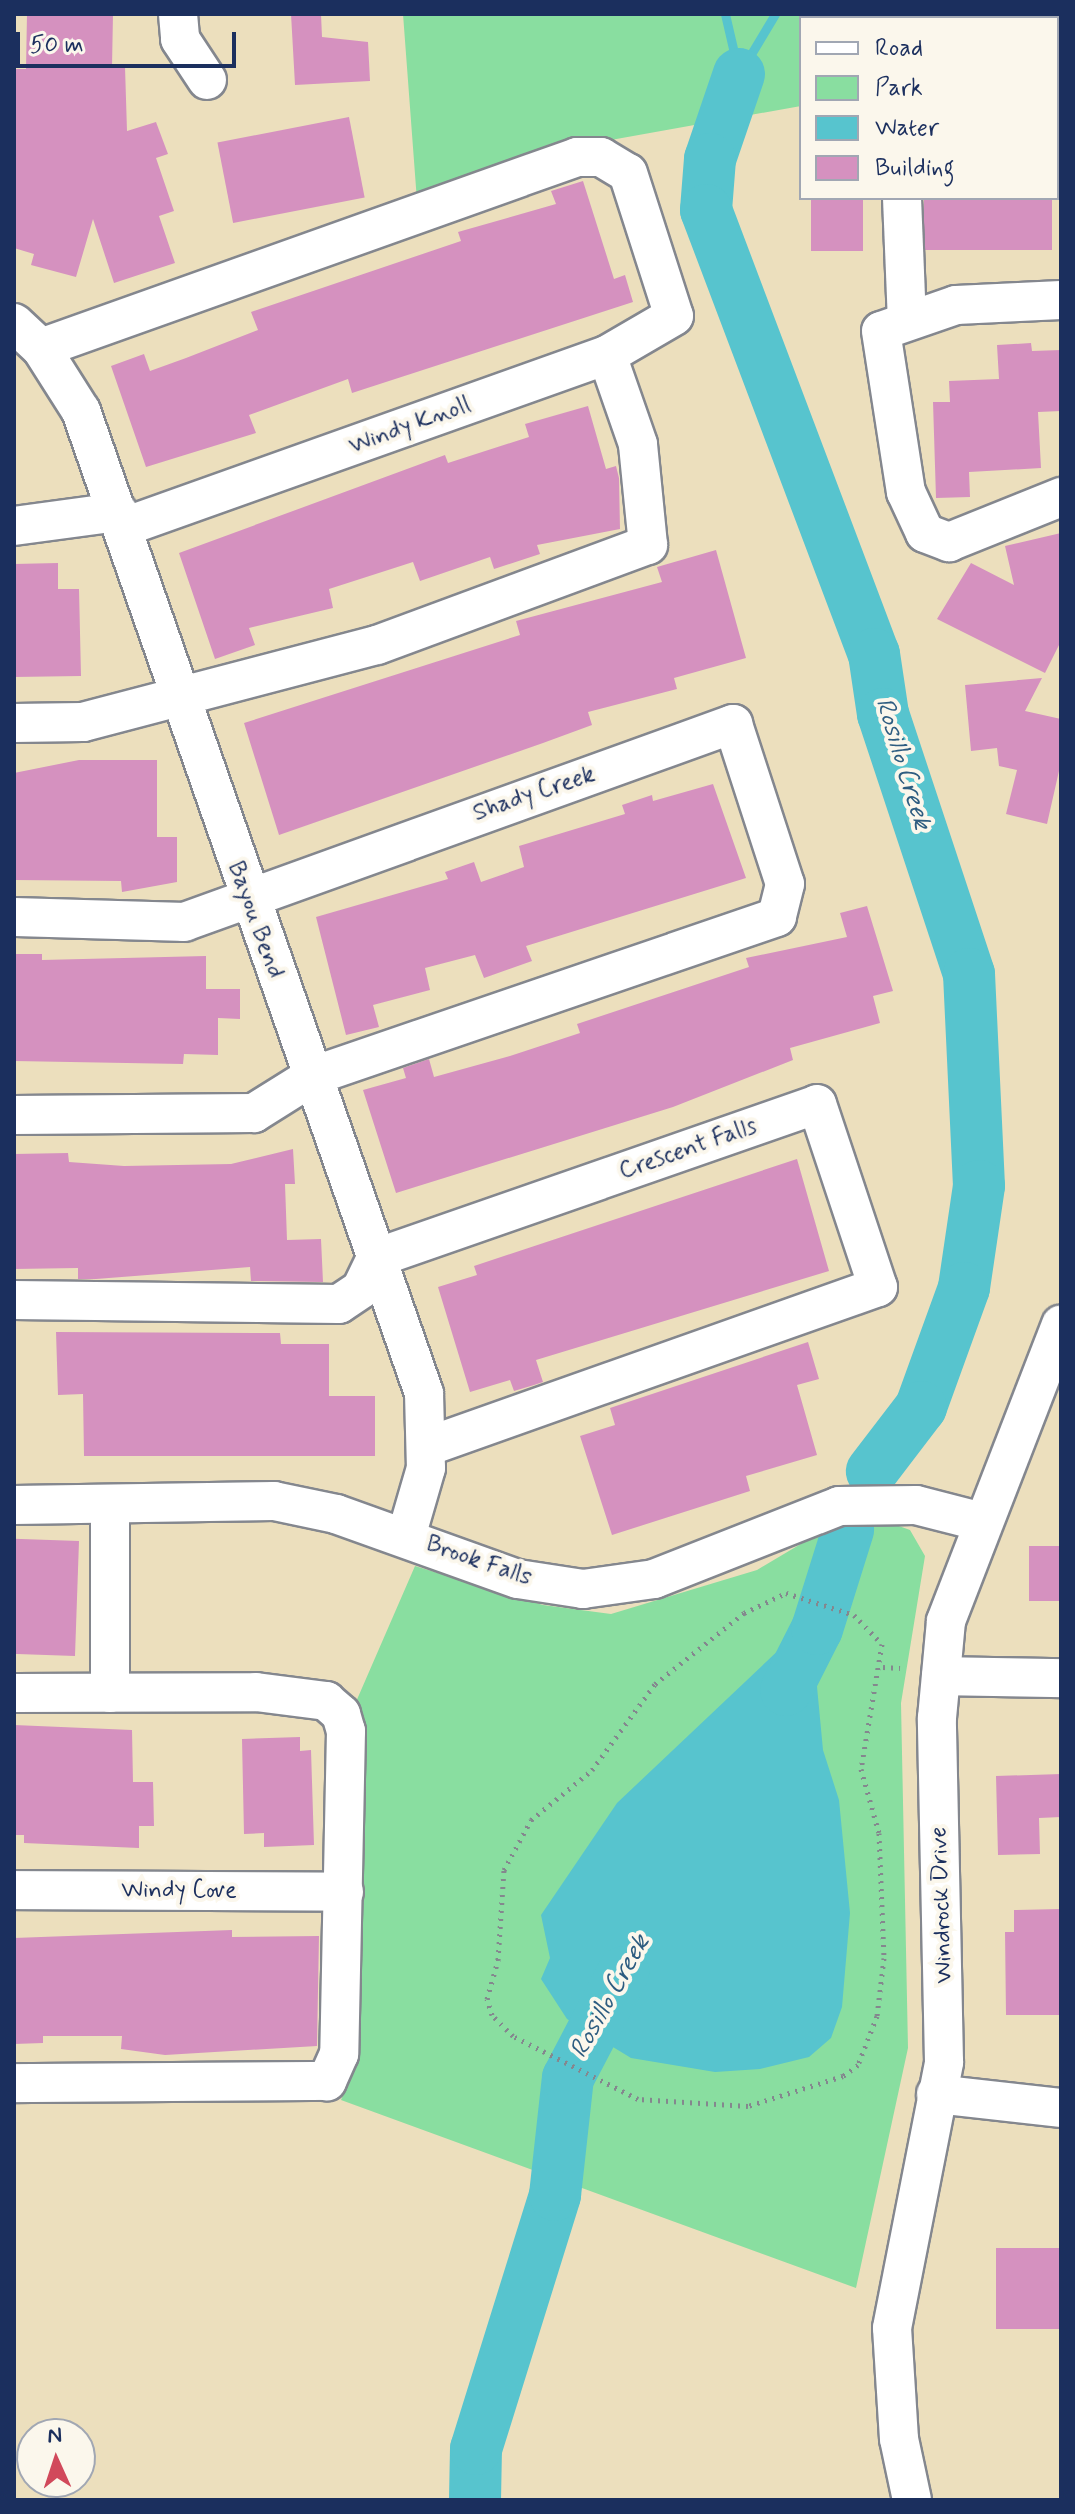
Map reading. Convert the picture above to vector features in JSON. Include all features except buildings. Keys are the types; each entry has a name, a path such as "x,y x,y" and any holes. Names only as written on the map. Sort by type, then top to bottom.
{"street":[{"path":"178,14 180,39 207,80"},
{"name":"Windy Knoll","path":"14,526 121,520 607,355 674,316 628,173 601,157 577,157 27,336"},
{"path":"902,200 894,325 906,492 925,533 949,542 1061,497"},
{"path":"894,325 956,305 1061,300"},
{"name":"Bayou Bend","path":"27,336 81,411 121,520 245,895 313,1076 424,1393 428,1446 406,1537"},
{"path":"14,723 83,722 180,700 377,645 643,552 638,444 607,355"},
{"name":"Shady Creek","path":"245,895 733,724 765,814 785,884 777,917 313,1076"},
{"path":"14,917 184,922 245,895"},
{"path":"14,1115 227,1118 254,1113 313,1076"},
{"name":"Crescent Falls","path":"376,1258 817,1104 878,1287 428,1446"},
{"path":"14,1300 339,1304 361,1289 376,1258"},
{"name":"Windrock Drive","path":"912,2500 899,2439 892,2328 936,2094 946,2004 941,1676 946,1621 979,1521 1061,1324"},
{"name":"Brook Falls","path":"14,1505 110,1506 274,1501 406,1537 518,1579 583,1589 654,1579 839,1506 916,1505 979,1521"},
{"path":"110,1506 110,1693"},
{"path":"941,1676 1061,1678"},
{"path":"14,1693 256,1692 326,1701 341,1714 344,1892 339,2054 327,2081 14,2083"},
{"name":"Windy Cove","path":"14,1890 344,1892"},
{"path":"936,2094 1061,2108"}],"path":[{"path":"803,1596 842,1609 878,1635 883,1667 861,1783 879,1833 883,1978 858,2065 843,2076 731,2107 638,2099 513,2036 487,2004 508,1854 531,1820 592,1770 655,1684 769,1597 803,1596"},
{"path":"883,1667 900,1668"}],"green space":[{"path":"403,14 909,14 799,16 799,106 583,145 417,201"},
{"path":"896,1525 910,1530 925,1556 901,1703 908,2048 856,2288 341,2100 358,2061 352,1711 415,1566 543,1605 611,1614 757,1570 826,1529"}],"water":[{"path":"802,1628 817,1629 825,1643 816,1676 823,1750 839,1800 850,1913 842,2007 831,2038 809,2057 760,2069 715,2072 631,2058 567,2019 541,1979 550,1958 541,1915 617,1803"}],"waterway":[{"name":"Rosillo Creek","path":"725,14 739,74"},
{"path":"739,74 775,14"},
{"name":"Rosillo Creek","path":"739,74 710,159 706,210 874,654 883,714 969,974 979,1186 964,1288 921,1407 872,1471"},
{"name":"Rosillo Creek","path":"786,1690 817,1629 848,1530"},
{"name":"Rosillo Creek","path":"475,2500 476,2449 555,2195 568,2078 623,1973"}]}
